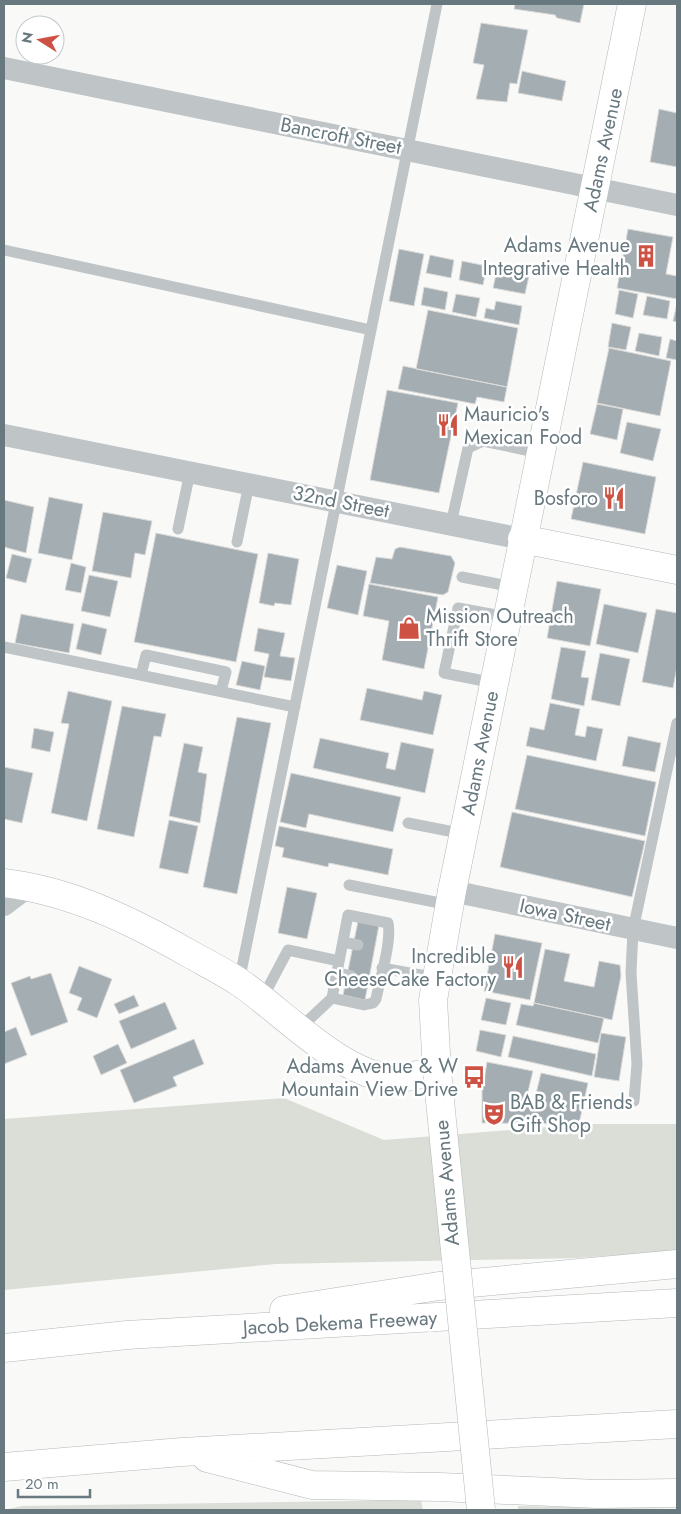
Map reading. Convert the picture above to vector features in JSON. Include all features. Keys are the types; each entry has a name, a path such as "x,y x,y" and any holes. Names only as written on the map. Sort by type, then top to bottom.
{"main road":[{"name":"Adams Avenue","path":"481,1510 436,1071 433,1000 451,898 522,539 632,4"},
{"name":"32nd Street","path":"522,539 677,570"},
{"path":"16,885 80,902 138,924 239,982 325,1049 358,1069 394,1078 436,1071"},
{"path":"127,1335 439,1286 677,1264"},
{"name":"Jacob Dekema Freeway","path":"4,1348 127,1335 677,1303"},
{"path":"4,1467 182,1452 677,1424"},
{"path":"182,1452 312,1485 440,1486 596,1494 677,1494"}],"street":[{"name":"Bancroft Street","path":"4,68 677,205"},
{"name":"32nd Street","path":"4,435 522,539"},
{"path":"4,905 16,885"},
{"name":"Iowa Street","path":"451,898 677,938"}],"lane":[{"path":"239,982 437,4"},
{"path":"4,250 371,330"},
{"path":"451,524 468,448 482,441 540,453"},
{"path":"178,529 190,472"},
{"path":"237,542 249,484"},
{"path":"462,577 513,587"},
{"path":"494,683 444,673 458,608 507,617"},
{"path":"4,647 296,707"},
{"path":"141,675 146,655 226,672 221,691"},
{"path":"634,1101 637,1064 631,973 633,930 674,756 677,722"},
{"path":"408,822 464,834"},
{"path":"349,885 451,898"},
{"path":"300,1028 332,998 348,915 388,923 382,968 376,981 373,1003 364,1005 332,998"},
{"path":"343,942 358,945"},
{"path":"262,999 288,950 339,960"},
{"path":"382,968 437,978"},
{"path":"337,973 351,976"}],"shaded area":[{"path":"284,1098 384,1140 585,1124 677,1124 677,1251 577,1258 276,1264 4,1290 4,1119"},
{"path":"421,1500 423,1510 4,1510 22,1506"},
{"path":"518,1506 677,1509 677,1510 518,1510"}],"building":[{"path":"515,4 584,4 580,23 557,18 555,15 514,9"},
{"path":"481,23 528,30 517,84 510,83 507,102 476,99 484,65 473,63"},
{"path":"522,71 566,81 562,101 518,93"},
{"path":"659,109 677,113 677,167 650,162"},
{"name":"Adams Avenue Integrative Health","path":"628,229 673,237 666,274 677,276 677,299 617,288"},
{"path":"399,249 424,254 414,306 389,301"},
{"path":"430,255 454,260 451,278 426,273"},
{"path":"462,261 487,266 483,285 459,280"},
{"path":"497,269 529,276 525,294 493,288"},
{"path":"424,287 448,292 445,310 421,305"},
{"path":"619,290 638,294 633,318 615,314"},
{"path":"456,294 480,298 476,317 452,312"},
{"path":"647,296 670,301 667,319 643,315"},
{"path":"496,301 522,306 519,325 484,318 486,308 494,310"},
{"path":"677,303 677,322 673,321"},
{"path":"428,310 518,328 507,387 416,369"},
{"path":"612,323 631,327 626,350 608,347"},
{"path":"639,333 662,337 659,356 635,351"},
{"path":"670,339 677,341 677,360 666,358"},
{"path":"609,348 671,361 660,416 597,403"},
{"path":"403,366 507,387 504,402 477,397 475,404 398,389"},
{"path":"387,390 458,403 439,493 370,480"},
{"path":"597,404 623,409 617,440 590,434"},
{"path":"627,422 661,429 653,461 620,453"},
{"name":"Bosforo","path":"583,462 656,477 645,534 571,519"},
{"path":"49,497 83,504 72,560 38,553"},
{"path":"4,500 34,507 26,553 4,547"},
{"path":"103,512 152,521 145,555 135,553 131,578 92,571"},
{"path":"156,533 258,554 236,662 134,642"},
{"path":"400,547 451,556 455,563 448,592 443,595 370,583 376,557 392,559 395,549"},
{"path":"268,553 299,559 291,605 275,603 274,606 259,603"},
{"path":"12,554 32,559 26,583 6,578"},
{"path":"71,563 86,567 81,593 65,590"},
{"path":"337,565 367,571 358,615 327,608"},
{"path":"89,575 118,581 110,617 81,611"},
{"path":"557,581 601,589 590,646 547,638"},
{"path":"369,584 438,597 424,669 382,660 389,621 363,616"},
{"path":"604,604 647,613 638,653 596,644"},
{"path":"656,609 677,613 677,667 673,688 642,682"},
{"path":"21,614 74,624 69,653 15,643"},
{"path":"82,623 107,629 101,655 76,649"},
{"path":"258,628 285,633 280,656 295,658 291,681 264,677 269,654 254,651"},
{"path":"561,647 586,651 581,677 589,678 584,706 551,699"},
{"path":"600,653 630,659 620,706 591,700"},
{"path":"242,661 265,666 260,690 236,685"},
{"path":"367,688 422,700 424,691 442,695 433,735 360,720"},
{"path":"68,691 112,701 87,821 51,813 69,724 61,723"},
{"path":"550,703 580,709 575,735 585,737 587,726 603,729 596,761 526,746 530,727 544,730"},
{"path":"122,706 166,714 161,737 154,736 134,837 97,829"},
{"path":"237,717 271,723 237,894 203,887"},
{"path":"34,728 54,732 50,752 31,748"},
{"path":"628,736 661,743 655,772 622,766"},
{"path":"320,738 389,753 386,768 395,770 401,742 434,749 425,793 313,768"},
{"path":"184,743 203,747 198,772 207,774 200,823 169,816"},
{"path":"527,755 656,782 645,836 515,809"},
{"path":"4,767 33,773 22,823 4,819"},
{"path":"291,773 401,797 393,832 309,814 306,828 280,822"},
{"path":"512,812 645,841 632,897 500,867"},
{"path":"169,820 198,826 188,874 159,868"},
{"path":"279,826 393,849 388,875 329,863 328,867 282,857 284,848 275,846"},
{"path":"287,887 317,893 307,939 278,933"},
{"path":"358,921 379,925 365,1000 343,995"},
{"name":"Incredible CheeseCake Factory","path":"495,934 542,943 530,1000 484,991"},
{"path":"545,949 570,954 564,981 594,987 599,961 620,965 621,976 612,1020 534,1003"},
{"path":"79,966 112,979 97,1018 77,1010 82,998 69,993"},
{"path":"51,973 68,1022 31,1036 11,983 30,976 31,979"},
{"path":"134,995 139,1006 119,1014 114,1004"},
{"path":"486,998 511,1003 506,1025 481,1020"},
{"path":"165,1002 177,1029 131,1049 119,1021"},
{"path":"534,1003 604,1018 598,1043 516,1025 521,1004 533,1006"},
{"path":"16,1027 27,1055 4,1064 4,1032"},
{"path":"480,1030 506,1035 501,1057 476,1051"},
{"path":"601,1033 626,1037 619,1081 594,1077"},
{"path":"513,1036 596,1054 592,1076 508,1057"},
{"path":"194,1039 204,1064 173,1077 177,1086 134,1103 120,1070"},
{"path":"118,1044 127,1063 101,1075 93,1056"},
{"path":"487,1062 533,1071 526,1100 534,1102 541,1073 588,1083 579,1124 482,1123 482,1091"}],"place":[{"name":"Adams Avenue Integrative Health","path":"646,256"},
{"name":"Mauricio's Mexican Food","path":"448,425"},
{"name":"Bosforo","path":"614,498"},
{"name":"Mission Outreach Thrift Store","path":"409,628"},
{"name":"Incredible CheeseCake Factory","path":"513,967"},
{"name":"Adams Avenue & W Mountain View Drive","path":"474,1077"},
{"name":"BAB & Friends Gift Shop","path":"494,1114"}]}
